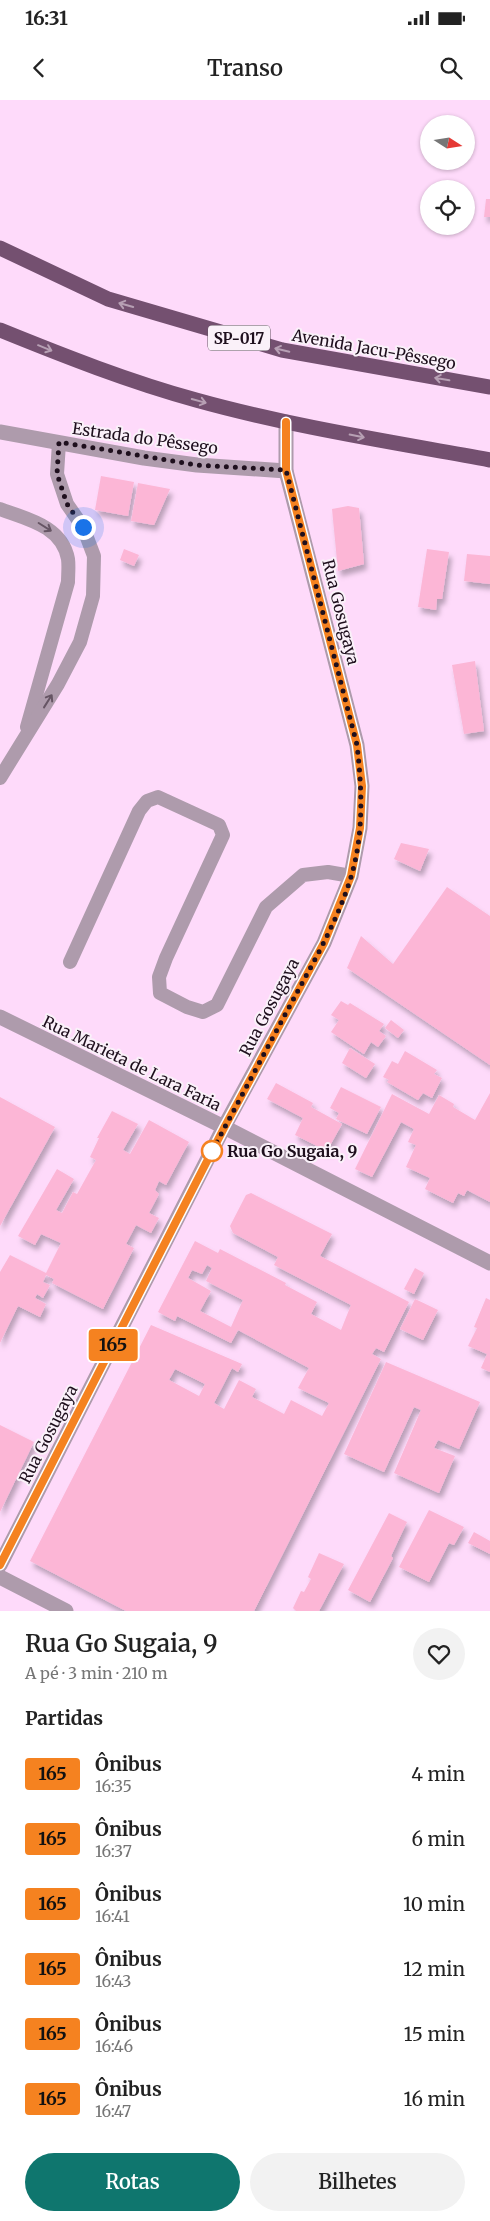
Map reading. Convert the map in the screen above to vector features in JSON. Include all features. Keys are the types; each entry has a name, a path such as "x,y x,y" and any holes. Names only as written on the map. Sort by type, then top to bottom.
{"highway":[{"name":"Avenida Jacu-Pêssego","path":"0,248 108,299 282,350 490,387"},
{"path":"0,330 73,359 195,400 286,422 490,460"}],"street":[{"name":"Rua Gosugaya","path":"0,1565 224,1128 324,943 351,876 360,828 362,786 357,745 286,470 286,422"},
{"name":"Estrada do Pêssego","path":"0,432 197,465 286,470"},
{"name":"Rua Marieta de Lara Faria","path":"0,1017 490,1263"},
{"path":"0,1577 66,1611"}],"lane":[{"path":"0,778 58,684 80,642 93,596 94,556 83,527 67,504 57,474 59,442"},
{"path":"0,509 45,526 61,540 68,559 68,582 22,742"},
{"path":"70,962 140,811 147,801 158,797 219,825 223,835 159,977 160,993 187,1008 202,1012 217,1006 266,907 303,875 328,872 351,876"}],"building":[{"path":"486,199 490,199 490,217 484,217"},
{"path":"101,476 134,482 128,516 95,510"},
{"path":"138,483 170,489 154,525 131,521"},
{"path":"348,506 359,508 364,564 338,571 332,509"},
{"path":"124,549 139,555 134,566 120,560"},
{"path":"427,549 449,552 442,599 437,599 436,610 418,607"},
{"path":"467,554 490,556 490,584 464,581"},
{"path":"475,661 484,731 464,734 452,665"},
{"path":"401,843 429,849 420,871 394,859"},
{"path":"447,887 490,916 490,1065 347,968 361,936 393,964"},
{"path":"341,1001 348,1005 350,1003 384,1024 379,1031 386,1036 378,1047 371,1042 364,1054 331,1032 339,1020 331,1015"},
{"path":"391,1020 404,1030 398,1038 385,1028"},
{"path":"350,1048 375,1064 366,1078 342,1063"},
{"path":"405,1051 437,1070 434,1074 442,1078 432,1098 423,1093 418,1100 387,1082 389,1080 383,1077 392,1061 398,1064"},
{"path":"276,1083 313,1103 311,1107 342,1124 327,1151 295,1135 303,1118 267,1099"},
{"path":"341,1087 381,1107 367,1134 336,1119 339,1113 330,1108"},
{"path":"490,1093 490,1202 467,1190 464,1196 458,1193 453,1203 425,1189 430,1178 406,1167 416,1145 408,1142 414,1129 401,1122 372,1177 355,1169 392,1094 429,1114 439,1095 454,1104 453,1107 475,1120"},
{"path":"0,1097 55,1127 0,1226"},
{"path":"112,1111 138,1124 123,1150 130,1154 149,1120 189,1142 166,1185 159,1181 155,1190 159,1194 149,1213 159,1218 151,1233 136,1225 126,1244 134,1248 103,1309 52,1283 54,1279 46,1275 43,1282 50,1285 43,1298 37,1294 35,1298 46,1304 40,1317 18,1306 0,1343 0,1272 10,1255 46,1273 61,1243 41,1234 35,1245 18,1236 57,1169 74,1179 56,1210 62,1213 73,1192 77,1194 96,1160 90,1157 99,1138 97,1138"},
{"path":"251,1193 332,1234 320,1256 409,1302 384,1352 376,1348 372,1354 381,1359 254,1611 126,1611 30,1561 151,1325 242,1364 238,1372 232,1368 214,1403 224,1409 239,1380 256,1389 252,1397 284,1414 291,1400 322,1416 329,1403 298,1388 309,1368 238,1330 231,1343 177,1316 175,1321 158,1312 195,1241 218,1253 220,1249 286,1283 285,1285 317,1302 311,1314 341,1330 351,1305 274,1265 278,1257 233,1233 230,1226 246,1195","holes":["207,1265 212,1268 206,1281 243,1300 231,1327 200,1311 211,1291 188,1278 192,1270 202,1274","175,1369 205,1384 199,1396 169,1380"]},
{"path":"415,1268 424,1273 414,1294 404,1289"},
{"path":"486,1298 490,1300 490,1372 481,1368 487,1354 468,1346 477,1328 474,1327"},
{"path":"415,1299 438,1310 423,1340 400,1329"},
{"path":"386,1362 480,1402 459,1449 438,1440 434,1448 455,1456 439,1493 394,1473 421,1410 414,1407 384,1472 344,1454"},
{"path":"0,1425 34,1442 0,1512"},
{"path":"429,1510 464,1527 454,1545 449,1543 429,1582 399,1567"},
{"path":"389,1513 407,1522 391,1556 393,1558 370,1602 348,1590"},
{"path":"474,1532 490,1541 490,1554 468,1543"},
{"path":"319,1553 344,1564 319,1611 296,1611 293,1608 301,1591 304,1592 311,1579 308,1577"}],"bus line":[{"name":"165","path":"0,1565 224,1128 324,943 351,876 360,828 362,786 357,745 286,470 286,422"}],"place":[{"name":"Rua Go Sugaia, 9","path":"212,1151"}],"route":[{"path":"83,527 67,504 57,474 59,442 144,458 197,465 286,470 357,745 362,786 360,828 351,876 324,943 212,1151"}]}
